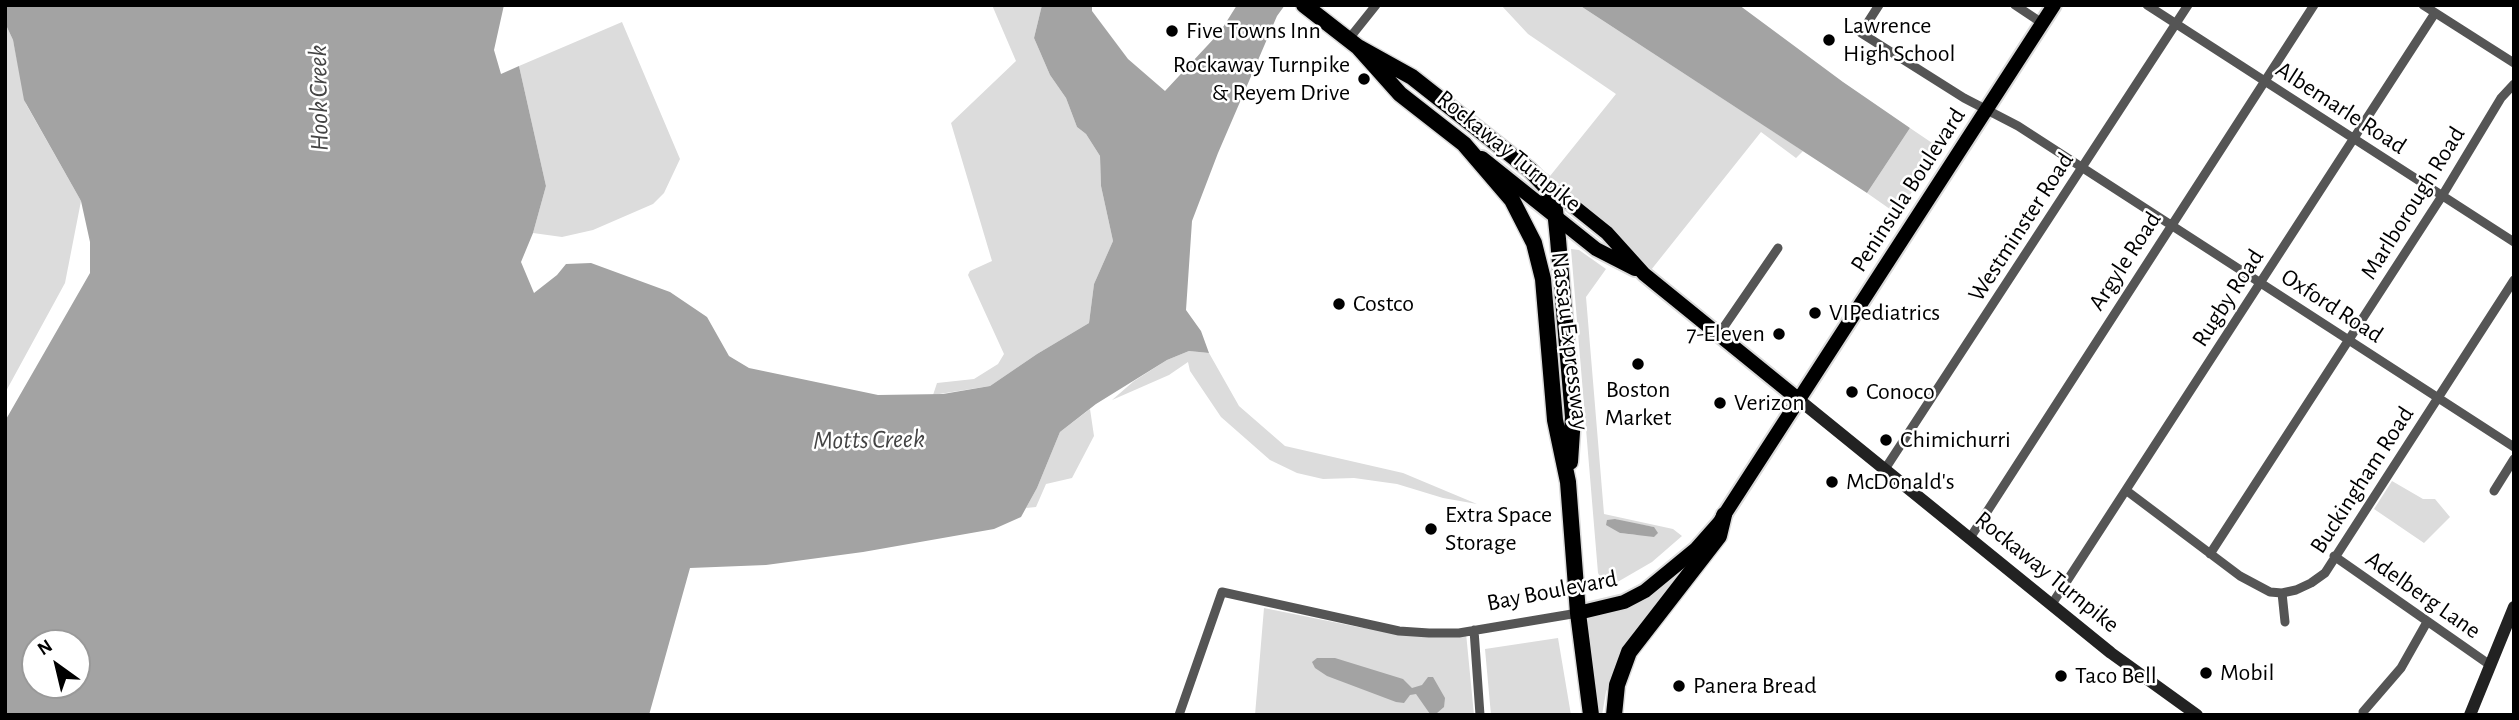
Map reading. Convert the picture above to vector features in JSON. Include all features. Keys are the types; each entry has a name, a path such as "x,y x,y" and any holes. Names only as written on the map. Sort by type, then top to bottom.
{"highway":[{"name":"Rockaway Turnpike","path":"1304,5 1353,44 1400,93 1464,145"},
{"name":"Rockaway Turnpike","path":"1353,44 1412,77 1541,180"},
{"name":"Nassau Expressway","path":"1464,145 1512,200 1524,220 1538,254 1545,293 1555,420 1568,482 1578,613 1591,715"},
{"name":"Nassau Expressway","path":"1541,180 1551,197 1556,218 1573,417 1568,482"},
{"path":"1614,715 1616,685 1629,652 1719,536 1724,515"}],"main road":[{"name":"Peninsula Boulevard","path":"1798,398 2054,5"},
{"name":"Rockaway Turnpike","path":"1464,145 1596,248 1644,274"},
{"name":"Rockaway Turnpike","path":"1541,180 1607,233 1644,274 2110,653 2197,715"},
{"name":"Bay Boulevard","path":"1578,613 1624,602 1645,591 1696,549 1724,515 1798,398"},
{"path":"2470,715 2514,607"}],"street":[{"path":"1353,44 1376,5"},
{"name":"Oxford Road","path":"1879,5 1861,33 1964,99 2018,126 2514,447"},
{"path":"2014,5 2042,23"},
{"name":"Albemarle Road","path":"2147,5 2514,242"},
{"name":"Westminster Road","path":"1885,469 2188,5"},
{"name":"Argyle Road","path":"1970,538 2314,5"},
{"path":"2423,5 2514,63"},
{"name":"Rugby Road","path":"2052,604 2435,13"},
{"name":"Marlborough Road","path":"2210,554 2442,196 2501,98 2514,84"},
{"path":"1719,334 1778,248"},
{"name":"Buckingham Road","path":"2282,593 2297,590 2325,573 2514,280"},
{"path":"2494,491 2514,459"},
{"path":"2127,491 2240,576 2270,592 2282,593 2285,622"},
{"name":"Adelberg Lane","path":"2334,556 2490,665"},
{"name":"Bay Boulevard","path":"1179,715 1222,592 1399,631 1449,633 1578,613"},
{"path":"2363,712 2401,668 2427,622"},
{"path":"1474,630 1480,715"}],"shaded area":[{"path":"992,5 1042,5 1034,38 1050,75 1066,98 1077,127 1086,134 1100,156 1101,186 1113,241 1094,284 1089,323 990,386 933,395 937,383 974,379 998,364 1004,354 968,275 970,271 992,261 951,123 1016,61"},
{"path":"1501,5 1579,5 1803,151 1796,158 1761,132 1647,275 1546,181 1616,94 1528,34"},
{"path":"622,22 680,159 664,193 653,204 593,230 562,237 533,233 546,186 519,66"},
{"path":"5,23 13,40 26,104 81,201 65,283 5,393"},
{"path":"1910,128 1941,149 1897,214 1867,193"},
{"path":"1571,249 1579,250 1606,269 1586,297 1604,514 1673,529 1682,536 1652,562 1614,584 1604,583 1598,573","holes":["1615,519 1654,527 1636,535 1620,533"]},
{"path":"1189,351 1209,353 1239,406 1285,446 1403,473 1477,504 1443,498 1397,484 1354,478 1323,479 1297,473 1270,460 1221,417 1190,371 1188,362 1169,375 1112,400 1134,381 1167,360"},
{"path":"1090,409 1094,436 1072,478 1046,484 1036,507 1026,508 1060,432"},
{"path":"2392,481 2423,499 2435,499 2450,517 2424,543 2374,509"},
{"path":"1693,566 1631,640 1606,692 1602,715 1595,715 1580,622 1630,606"},
{"path":"1264,608 1358,627 1427,637 1466,633 1474,715 1255,715"},
{"path":"1558,638 1571,715 1491,715 1485,649"}],"water":[{"path":"5,5 504,5 494,50 501,74 519,66 546,186 533,233 521,262 534,293 557,275 566,264 591,263 670,292 707,317 729,356 749,368 878,395 943,394 990,386 1089,323 1094,284 1113,241 1101,186 1100,156 1086,134 1077,127 1066,98 1050,75 1034,38 1042,5 1092,5 1092,11 1128,59 1165,91 1220,32 1237,5 1285,5 1277,16 1218,153 1192,221 1186,310 1201,331 1209,353 1189,351 1167,360 1096,404 1060,432 1037,488 1021,517 994,529 863,552 766,565 690,568 649,715 5,715 5,421 90,273 90,242 81,201 24,100 13,40 5,23"},
{"path":"1579,5 1739,5 1910,128 1867,193"},
{"path":"1615,519 1654,527 1658,533 1654,537 1620,533 1606,525 1607,520"},
{"path":"1317,658 1335,658 1403,679 1412,688 1422,685 1428,677 1433,677 1445,698 1444,707 1437,713 1430,714 1416,694 1410,695 1404,703 1396,702 1327,676 1315,668 1312,662"}],"place":[{"name":"Five Towns Inn","path":"1172,31"},
{"name":"Lawrence High School","path":"1829,40"},
{"name":"Rockaway Turnpike & Reyem Drive","path":"1364,79"},
{"name":"Costco","path":"1339,304"},
{"name":"VIPediatrics","path":"1815,313"},
{"name":"7-Eleven","path":"1779,334"},
{"name":"Boston Market","path":"1638,364"},
{"name":"Conoco","path":"1852,392"},
{"name":"Verizon","path":"1720,403"},
{"name":"Chimichurri","path":"1886,440"},
{"name":"McDonald's","path":"1832,482"},
{"name":"Extra Space Storage","path":"1431,529"},
{"name":"Mobil","path":"2206,673"},
{"name":"Taco Bell","path":"2061,676"},
{"name":"Panera Bread","path":"1679,686"}],"water label":[{"name":"Hook Creek","path":"319,98"},
{"name":"Motts Creek","path":"869,440"}]}
